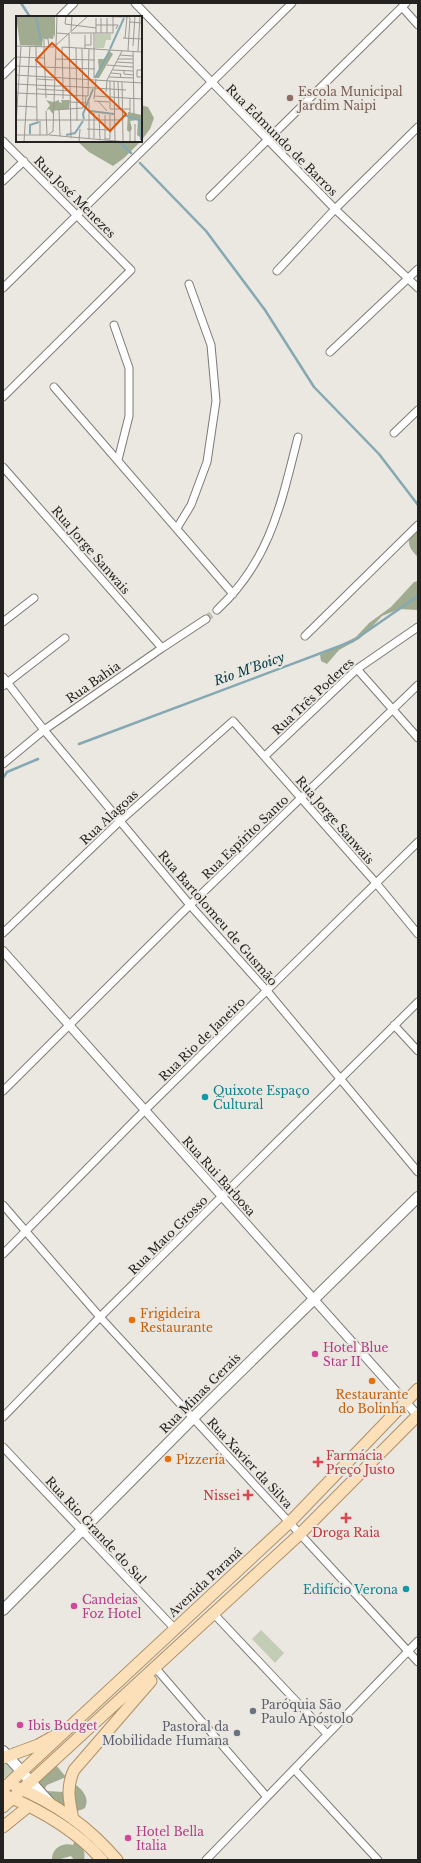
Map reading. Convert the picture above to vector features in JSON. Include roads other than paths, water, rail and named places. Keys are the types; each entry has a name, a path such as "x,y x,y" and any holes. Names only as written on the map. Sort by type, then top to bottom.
{"main road":[{"name":"Rua Minas Gerais","path":"3,1610 193,1418 418,1197"},
{"name":"Avenida Paraná","path":"5,1785 21,1773 71,1727 174,1628 290,1522 418,1389"},
{"path":"3,1807 8,1797 26,1786 300,1534 418,1415"},
{"path":"73,1819 68,1790 70,1779 74,1770 159,1672 171,1654"},
{"path":"71,1727 38,1745 5,1755 21,1773 26,1786 89,1830 117,1860"},
{"path":"5,1785 26,1786"},
{"path":"8,1797 29,1806 76,1835 96,1858"},
{"path":"3,1828 29,1806"}],"street":[{"path":"61,16 74,3"},
{"name":"Rua Edmundo de Barros","path":"135,3 335,209 418,288"},
{"path":"3,288 292,3"},
{"path":"210,197 404,5 418,25"},
{"path":"3,76 16,62"},
{"path":"277,271 335,209 418,127"},
{"name":"Rua José Menezes","path":"3,140 131,270 3,397"},
{"path":"3,181 24,161"},
{"path":"330,352 418,269"},
{"path":"177,528 191,505 207,462 216,401 212,344 189,284"},
{"path":"114,325 129,368 129,416 118,460"},
{"path":"54,387 233,594"},
{"path":"394,433 418,410"},
{"path":"217,610 233,594 251,572 279,513 298,437"},
{"name":"Rua Jorge Sanwais","path":"3,466 162,648"},
{"path":"305,636 418,525"},
{"path":"3,622 34,598"},
{"name":"Rua Bahia","path":"3,764 44,730 206,619"},
{"name":"Rua Três Poderes","path":"265,756 357,669 418,627"},
{"path":"4,682 65,638"},
{"path":"357,669 418,738"},
{"name":"Rua Bartolomeu de Gusmão","path":"4,682 190,905 267,991 341,1078 418,1172"},
{"name":"Rua Espírito Santo","path":"3,1091 190,905 418,685"},
{"name":"Rua Jorge Sanwais","path":"233,721 376,883 418,934"},
{"name":"Rua Alagoas","path":"3,933 120,821 233,721"},
{"name":"Rua Rio de Janeiro","path":"3,1254 145,1110 418,842"},
{"name":"Rua Rui Barbosa","path":"3,951 70,1024 313,1300 418,1415"},
{"name":"Rua Mato Grosso","path":"3,1417 100,1317 418,1002"},
{"path":"394,1025 418,1052"},
{"name":"Rua Xavier da Silva","path":"3,1205 100,1317 418,1662"},
{"name":"Rua Rio Grande do Sul","path":"3,1447 174,1628"},
{"path":"214,1614 327,1734"},
{"path":"206,1860 418,1641"},
{"path":"159,1672 267,1796"},
{"path":"294,1769 378,1860"}],"waterway":[{"path":"21,3 29,16"},
{"path":"120,142 131,153"},
{"path":"140,163 206,231 265,310 314,387 379,454 418,505"},
{"name":"Rio M'Boicy","path":"79,744 353,641 418,596"},
{"name":"Rio M'Boicy","path":"3,778 7,772 38,759"}],"tunnel":[{"path":"206,619 217,610"}],"place":[{"name":"Escola Municipal Jardim Naipi","path":"290,98"},
{"name":"Quixote Espaço Cultural","path":"205,1097"},
{"name":"Frigideira Restaurante","path":"132,1320"},
{"name":"Hotel Blue Star II","path":"315,1354"},
{"name":"Restaurante do Bolinha","path":"372,1381"},
{"name":"Pizzería","path":"168,1459"},
{"name":"Farmácia Preço Justo","path":"318,1462"},
{"name":"Nissei","path":"248,1495"},
{"name":"Droga Raia","path":"346,1518"},
{"name":"Edifício Verona","path":"406,1589"},
{"name":"Candeias Foz Hotel","path":"74,1606"},
{"name":"Paróquia São Paulo Apóstolo","path":"253,1711"},
{"name":"Ibis Budget","path":"20,1725"},
{"name":"Pastoral da Mobilidade Humana","path":"237,1733"},
{"name":"Hotel Bella Italia","path":"128,1838"}]}
